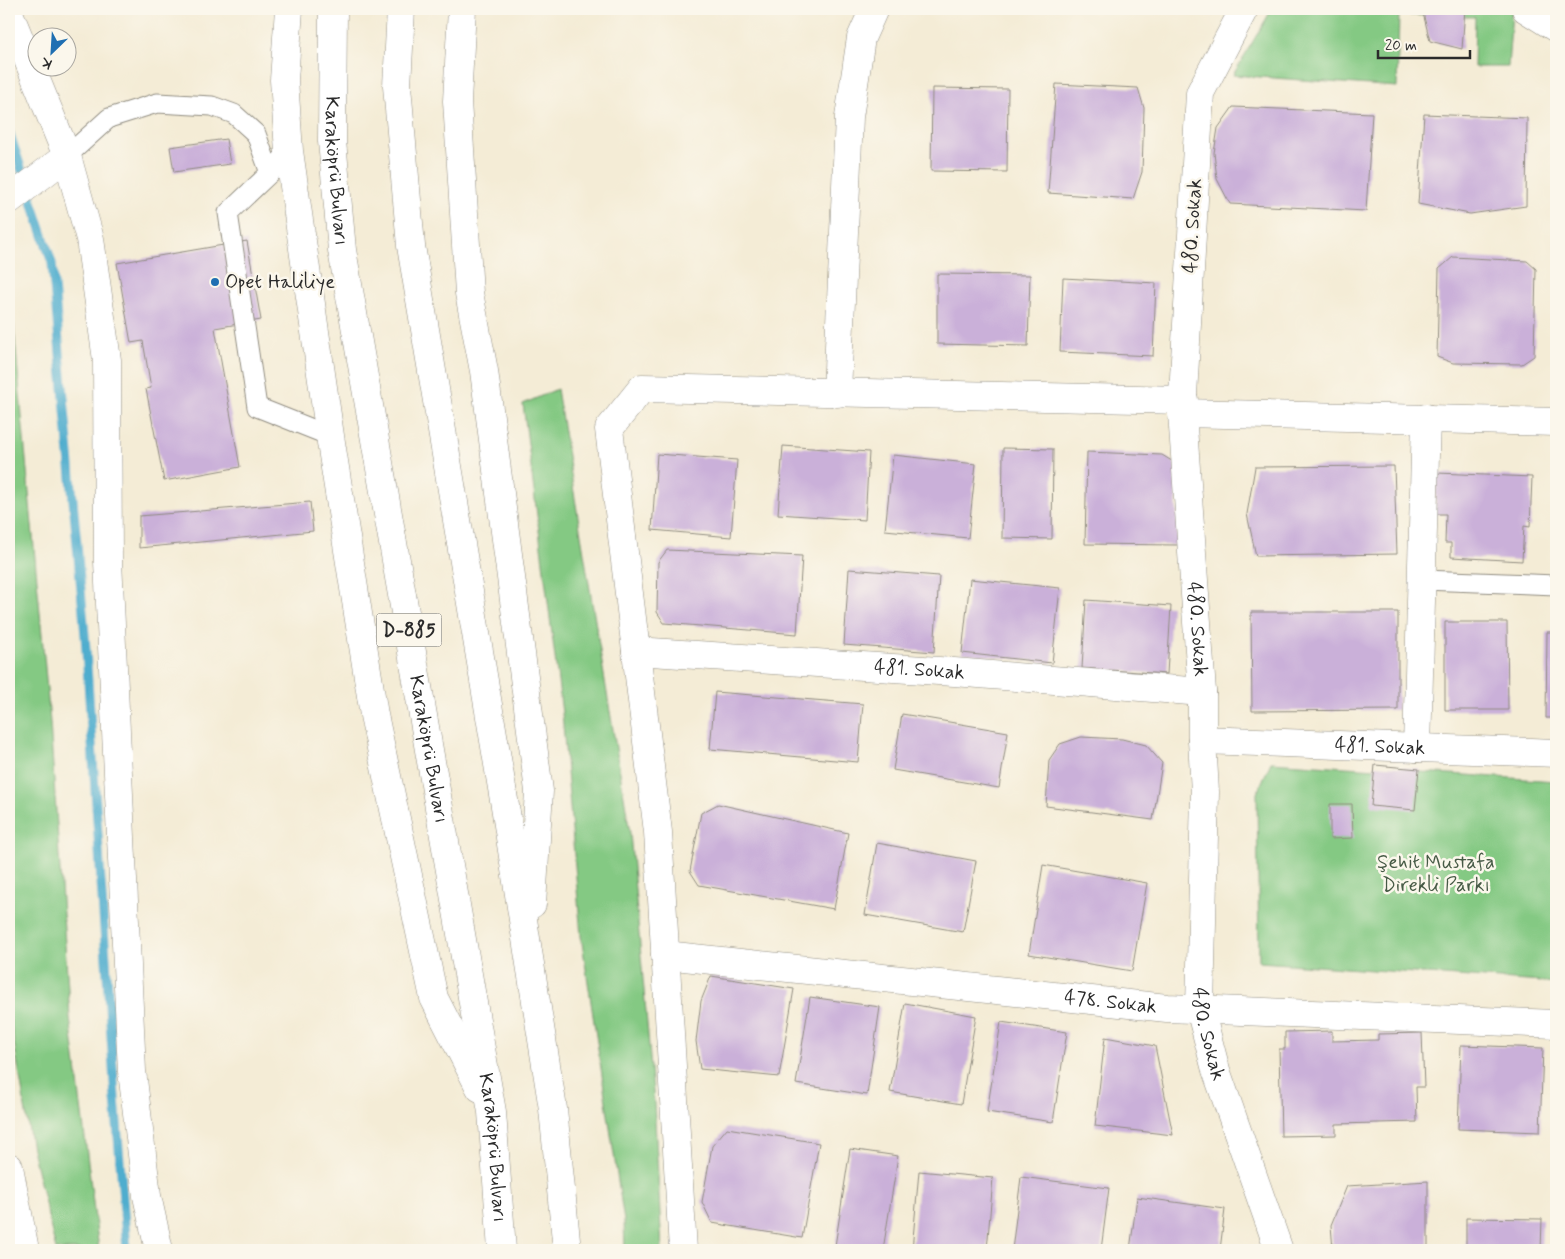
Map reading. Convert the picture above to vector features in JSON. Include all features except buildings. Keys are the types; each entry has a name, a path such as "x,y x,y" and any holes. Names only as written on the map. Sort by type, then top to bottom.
{"main road":[{"path":"289,9 284,80 289,151 330,436 374,715 434,998 492,1112"},
{"name":"Karaköprü Bulvarı","path":"333,9 332,141 342,250 492,1112 502,1250"},
{"path":"401,9 397,86 410,246 554,1108 567,1250"},
{"path":"462,9 457,101 469,293 485,381 539,791 529,953"},
{"path":"837,392 849,117 861,38 874,9"},
{"name":"480. Sokak","path":"1244,9 1200,93 1183,406 1202,692 1205,792 1200,1010 1216,1070 1279,1250"},
{"path":"1526,9 1556,28"},
{"path":"9,14 67,156 90,240 107,360 108,561 132,1071 147,1196 159,1250"},
{"path":"9,200 67,156"},
{"path":"683,1250 658,832 610,430 642,388 837,392 1556,422"},
{"path":"1417,748 1426,418"},
{"name":"481. Sokak","path":"636,651 954,672 1202,692"},
{"name":"481. Sokak","path":"1202,740 1556,753"},
{"name":"478. Sokak","path":"665,954 1168,1008 1556,1024"},
{"path":"9,1167 25,1250"}],"lane":[{"path":"67,156 108,118 157,103 212,106 234,114 256,134 270,173"},
{"path":"289,151 270,173 228,213 257,407 330,436"},
{"path":"1422,580 1556,585"}],"green space":[{"path":"1272,9 1506,9 1512,12 1508,67 1474,67 1475,17 1399,15 1397,87 1233,75"},
{"path":"9,274 50,722 70,1018 99,1250 56,1250 32,1149 9,1012"},
{"path":"557,389 630,833 654,1102 662,1250 625,1250 624,1221 581,936 562,713 523,404"},
{"name":"Şehit Mustafa Direkli Parkı","path":"1271,762 1556,781 1556,983 1259,962 1257,793"}],"waterway":[{"path":"9,131 52,263 85,635 115,1098 127,1250"}],"place":[{"name":"Opet Haliliye","path":"215,282"}]}
